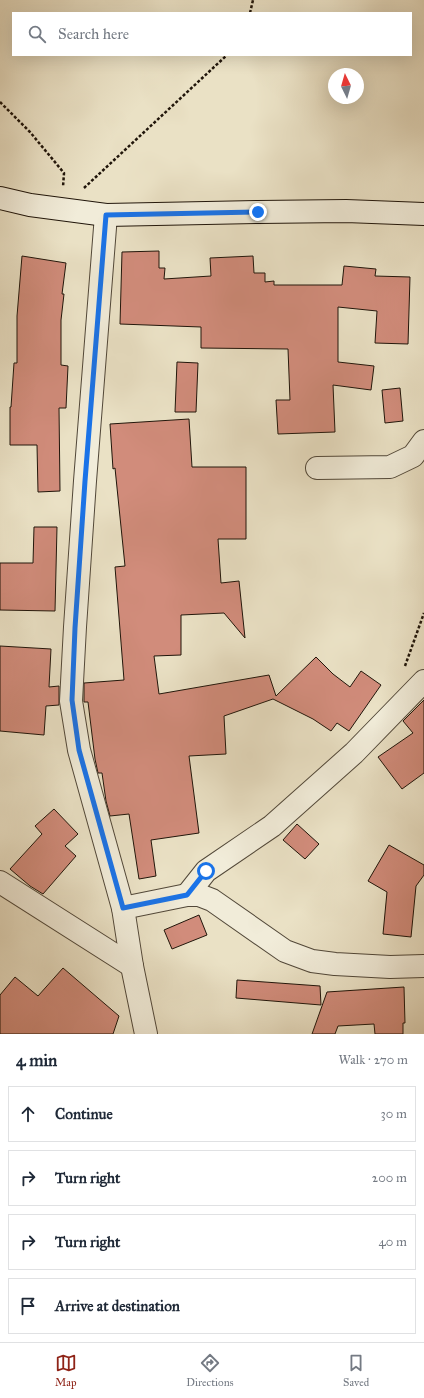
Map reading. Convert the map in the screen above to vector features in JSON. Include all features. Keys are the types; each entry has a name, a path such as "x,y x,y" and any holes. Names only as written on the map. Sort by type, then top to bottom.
{"street":[{"path":"0,198 30,205 106,215 346,211 424,214"},
{"path":"106,215 85,481 75,628 72,700 79,750 123,908 132,966 146,1034"},
{"path":"317,468 390,467 413,456 424,441"},
{"path":"187,895 206,871 272,826 354,753 424,681"},
{"path":"0,882 132,966"},
{"path":"123,908 187,895 199,895 212,900 285,951 312,961 335,964 390,967 424,966"}],"path":[{"path":"250,12 253,0"},
{"path":"62,209 226,56"},
{"path":"0,102 30,132 64,173 62,209"}],"building":[{"path":"159,251 159,268 165,268 164,279 211,276 210,258 253,256 254,273 265,273 265,282 274,281 274,285 342,285 344,266 376,269 375,276 410,277 408,344 375,343 377,311 338,307 338,362 374,366 371,390 333,385 335,432 278,434 276,400 290,400 288,349 201,348 201,327 120,324 122,252"},
{"path":"22,256 66,263 62,294 64,294 61,320 61,365 68,366 66,408 59,408 60,491 38,492 37,445 10,445 10,407 14,363 17,363 17,316"},
{"path":"177,362 198,363 196,412 175,412"},
{"path":"400,388 403,421 385,423 382,390"},
{"path":"189,419 192,467 246,467 246,539 218,539 221,583 239,581 245,638 224,613 181,615 181,655 154,656 159,694 269,675 276,696 316,657 333,674 350,687 361,671 381,685 349,731 337,723 331,731 313,719 273,699 224,716 226,754 189,756 199,833 151,840 156,876 139,879 129,814 110,816 102,773 98,773 95,759 88,702 84,702 84,683 124,680 115,567 125,566 115,468 113,469 110,424"},
{"path":"34,527 57,527 55,611 0,610 0,563 33,563"},
{"path":"0,646 51,649 49,687 59,686 59,705 46,706 44,735 0,731"},
{"path":"424,700 424,773 402,789 378,757 413,733 403,721"},
{"path":"54,809 78,834 65,846 76,856 43,894 30,886 10,869 42,834 35,826"},
{"path":"297,824 319,844 305,859 283,840"},
{"path":"389,845 424,865 424,875 416,886 411,937 383,934 387,892 368,881"},
{"path":"199,915 207,935 172,949 164,930"},
{"path":"63,968 119,1016 113,1034 0,1034 0,995 15,977 38,996"},
{"path":"237,980 320,986 321,1005 236,998"},
{"path":"404,987 405,1023 403,1023 403,1034 375,1034 374,1024 338,1026 335,1034 312,1034 327,992"}],"route":[{"path":"206,871 187,895 123,908 79,750 72,700 75,628 85,481 106,215 258,212"}]}
